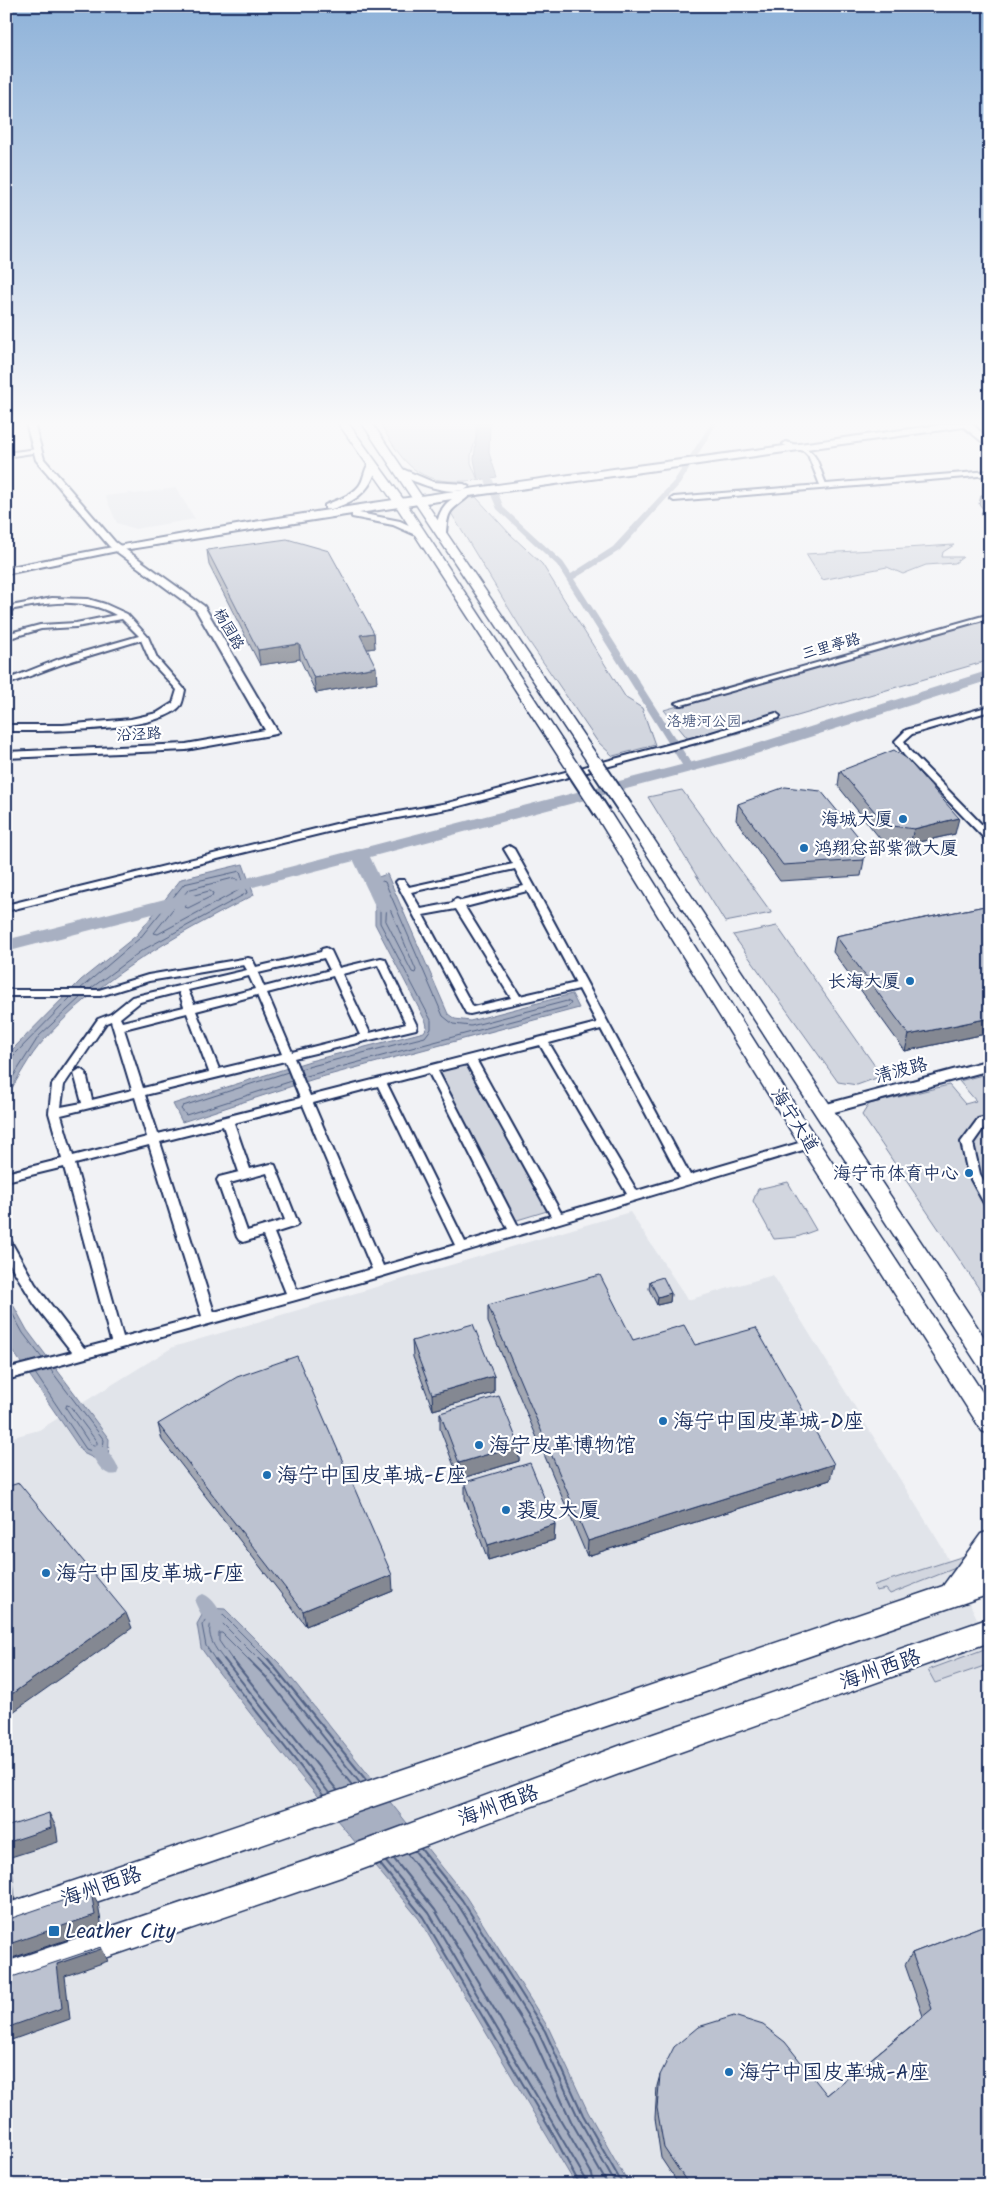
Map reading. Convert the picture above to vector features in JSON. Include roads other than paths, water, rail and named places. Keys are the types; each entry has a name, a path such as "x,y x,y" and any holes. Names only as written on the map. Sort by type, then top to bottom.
{"highway":[{"name":"海宁大道","path":"414,525 603,814 809,1144 990,1424"},
{"name":"海宁大道","path":"436,525 625,808 990,1365"},
{"path":"951,1596 990,1542"},
{"name":"海州西路","path":"6,1919 990,1582"},
{"name":"海州西路","path":"6,1977 348,1861 627,1758 983,1635"}],"main road":[{"path":"6,565 244,525"},
{"path":"402,525 420,534"},
{"path":"441,525 441,533"},
{"path":"6,571 114,546"}],"street":[{"name":"杨园路","path":"96,525 114,546 200,608 272,732"},
{"path":"6,609 34,602 65,600 99,604 124,616 144,637 153,659 181,690 178,704 160,715 131,722 63,728 6,728"},
{"path":"6,638 40,627 76,625 124,616"},
{"name":"三里亭路","path":"679,703 990,616"},
{"path":"6,683 62,661 144,637"},
{"path":"990,708 909,732 899,741 907,753 990,839"},
{"path":"6,908 348,824 449,806 691,741 776,716"},
{"name":"沿泾路","path":"8,753 186,747 272,732"},
{"path":"509,849 687,1180"},
{"path":"518,866 403,887 470,1011 582,985"},
{"path":"417,912 530,887"},
{"path":"458,903 518,1000"},
{"path":"116,1022 136,999 326,952 367,1038"},
{"path":"6,993 100,993 148,978 248,961 379,1272"},
{"path":"55,1113 412,1026 381,961 190,1009 116,1022 102,1021 58,1085 55,1113 118,1344"},
{"path":"182,987 215,1074"},
{"path":"116,1022 210,1319"},
{"path":"6,1177 227,1121 306,1097 381,1082 604,1025"},
{"path":"542,1041 634,1196"},
{"path":"470,1059 558,1218"},
{"name":"清波路","path":"823,1110 990,1065"},
{"path":"432,1069 515,1231"},
{"path":"80,1073 88,1105"},
{"path":"381,1082 462,1247"},
{"path":"227,1121 246,1174"},
{"path":"990,1122 982,1122 967,1142 974,1174 990,1204"},
{"path":"7,1374 379,1272 809,1144"},
{"path":"271,1168 292,1223 267,1230 243,1237 223,1180 271,1168"},
{"path":"267,1230 293,1296"},
{"path":"6,1243 14,1260 77,1356"}],"water":[{"path":"243,864 254,895 169,941 91,995 67,1016 39,1046 6,1098 6,1056 81,980 137,935 181,879"},
{"path":"387,874 448,1014 455,1019 470,1021 572,994 579,1008 314,1079 182,1122 173,1104 310,1061 424,1032 427,1027 426,1022 375,924 375,900 367,881"},
{"path":"6,1292 27,1330 109,1439 108,1465 83,1453 6,1341"},
{"path":"206,1608 225,1609 280,1664 466,1897 549,2029 588,2112 629,2185 576,2185 419,1919 274,1744 201,1648 197,1624"}],"waterway":[{"path":"518,525 560,564 569,579"},
{"path":"569,579 616,549 638,525"},
{"path":"569,579 689,768"},
{"path":"222,890 737,755 990,675"},
{"path":"360,854 384,906"},
{"path":"6,946 188,899"},
{"path":"98,1451 111,1469"},
{"path":"203,1602 216,1620"}],"place":[{"name":"海城大厦","path":"903,819"},
{"name":"鸿翔总部紫微大厦","path":"804,848"},
{"name":"长海大厦","path":"910,981"},
{"name":"海宁市体育中心","path":"969,1173"},
{"name":"海宁中国皮革城-D座","path":"663,1421"},
{"name":"海宁皮革博物馆","path":"479,1445"},
{"name":"海宁中国皮革城-E座","path":"267,1475"},
{"name":"裘皮大厦","path":"506,1510"},
{"name":"海宁中国皮革城-F座","path":"46,1573"},
{"name":"Leather City","path":"54,1931"},
{"name":"海宁中国皮革城-A座","path":"729,2072"}],"park label":[{"name":"洛塘河公园","path":"704,721"}]}
